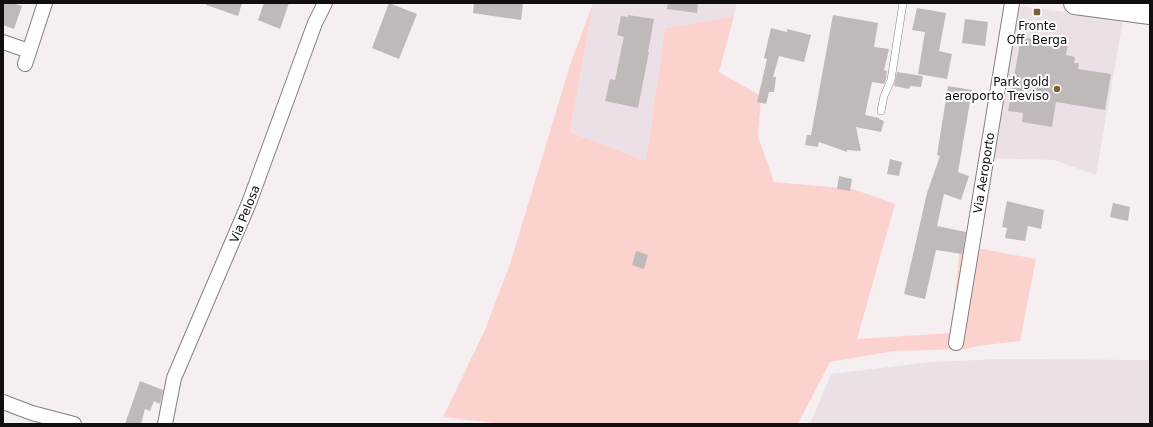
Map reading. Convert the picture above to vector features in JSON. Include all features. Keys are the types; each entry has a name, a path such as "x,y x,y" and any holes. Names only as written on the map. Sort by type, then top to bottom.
{"main road":[{"path":"1075,3 1150,14"}],"street":[{"path":"3,42 27,57 45,3"},
{"name":"Via Pelosa","path":"165,424 174,378 250,203 315,23 325,3"},
{"name":"Via Aeroporto","path":"956,343 1012,3"},
{"path":"3,402 32,413 74,424"}],"lane":[{"path":"881,111 884,96 891,80 904,3"}],"shaded area":[{"path":"593,3 737,3 734,16 665,28 646,161 570,132"},
{"path":"593,3 570,132 646,161 665,28 734,16 719,72 761,96 758,136 774,182 853,189 895,204 857,339 952,333 960,245 1036,259 1020,341 978,346 966,349 894,351 830,362 798,424 502,424 443,417 485,330 510,264 570,65"},
{"path":"1004,4 1123,20 1096,175 1054,160 984,158"},
{"path":"1000,359 1150,360 1150,424 810,424 831,374 930,362"}],"building":[{"path":"3,3 13,3 22,6 14,29 3,25"},
{"path":"206,3 242,3 238,16 206,5"},
{"path":"264,3 289,3 280,29 258,20"},
{"path":"389,3 417,14 399,59 372,48"},
{"path":"474,3 523,3 521,20 473,13"},
{"path":"668,3 698,3 697,13 667,9"},
{"path":"917,8 946,13 939,51 952,54 947,79 918,74 925,32 912,30"},
{"path":"628,15 654,19 638,108 605,101 610,79 615,80 624,37 617,35 621,16 628,17"},
{"path":"833,15 878,23 874,47 889,49 884,70 887,71 886,79 884,84 872,82 865,115 879,118 884,121 881,132 856,127 861,151 847,150 847,152 819,142 818,147 805,145 807,135 811,135"},
{"path":"965,19 988,22 985,46 962,43"},
{"path":"771,28 787,32 787,29 811,35 804,62 779,56 773,77 776,77 774,92 769,92 766,104 757,102 767,59 764,58"},
{"path":"1021,37 1032,39 1032,43 1054,47 1055,42 1068,44 1066,55 1075,57 1074,63 1079,63 1078,69 1111,74 1105,110 1056,102 1052,127 1022,122 1023,113 1008,111"},
{"path":"897,72 923,76 921,87 910,86 909,89 894,86"},
{"path":"948,86 972,90 958,172 969,176 961,200 944,194 937,226 966,232 962,254 936,250 925,299 904,294 927,193 940,156 937,155"},
{"path":"890,159 902,162 899,176 887,174"},
{"path":"839,176 852,179 850,191 837,189"},
{"path":"1007,201 1044,210 1041,229 1028,226 1025,241 1005,238 1007,228 1002,227"},
{"path":"1113,203 1130,207 1128,221 1110,217"},
{"path":"636,251 648,255 644,269 632,265"},
{"path":"140,381 163,390 160,404 154,401 150,411 145,409 141,424 125,424"}],"place":[{"name":"Fronte Off. Berga","path":"1037,12"},
{"name":"Park gold aeroporto Treviso","path":"1057,89"}]}
